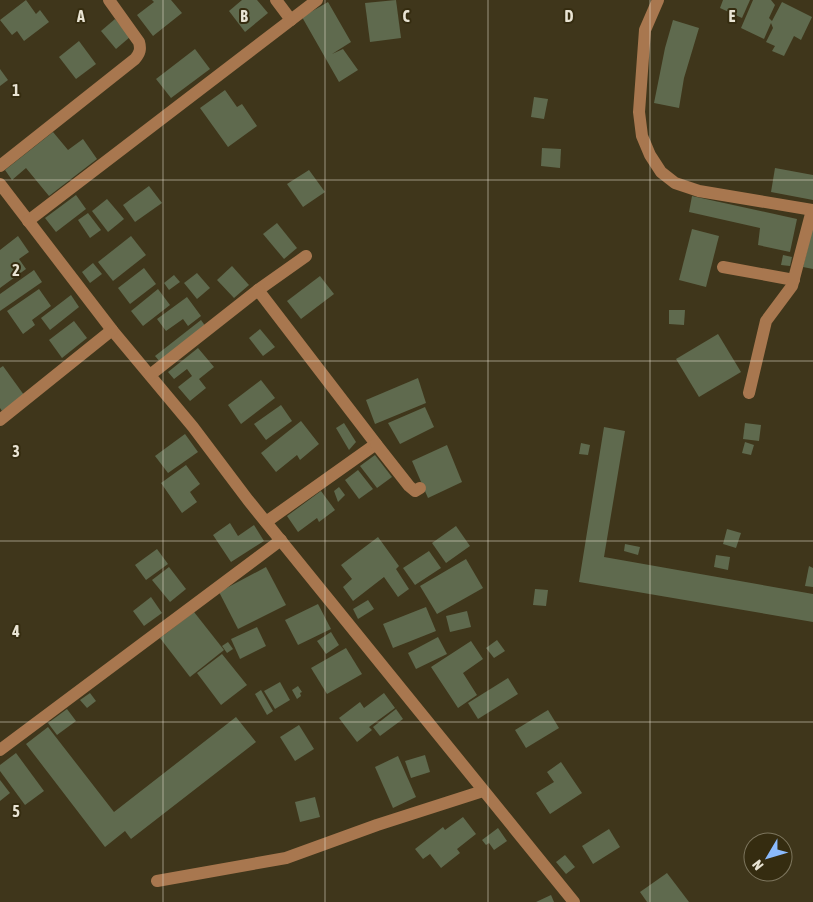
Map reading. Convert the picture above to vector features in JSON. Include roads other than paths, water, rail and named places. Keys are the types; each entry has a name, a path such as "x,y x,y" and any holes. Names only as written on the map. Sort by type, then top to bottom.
{"street":[{"path":"0,166 139,55 141,49 139,42 109,0"},
{"path":"276,0 291,20"},
{"path":"28,221 317,0"},
{"path":"658,0 645,30 639,112 642,136 650,155 661,172 675,183 699,191 812,210 792,286 766,321 749,393"},
{"path":"0,184 112,330 193,427 266,522 574,902"},
{"path":"150,376 258,290 306,256"},
{"path":"723,267 794,280"},
{"path":"258,290 409,486 415,491 420,488"},
{"path":"0,420 112,330"},
{"path":"266,522 376,444"},
{"path":"0,750 281,540"},
{"path":"157,881 286,858 377,825 484,791"}]}
